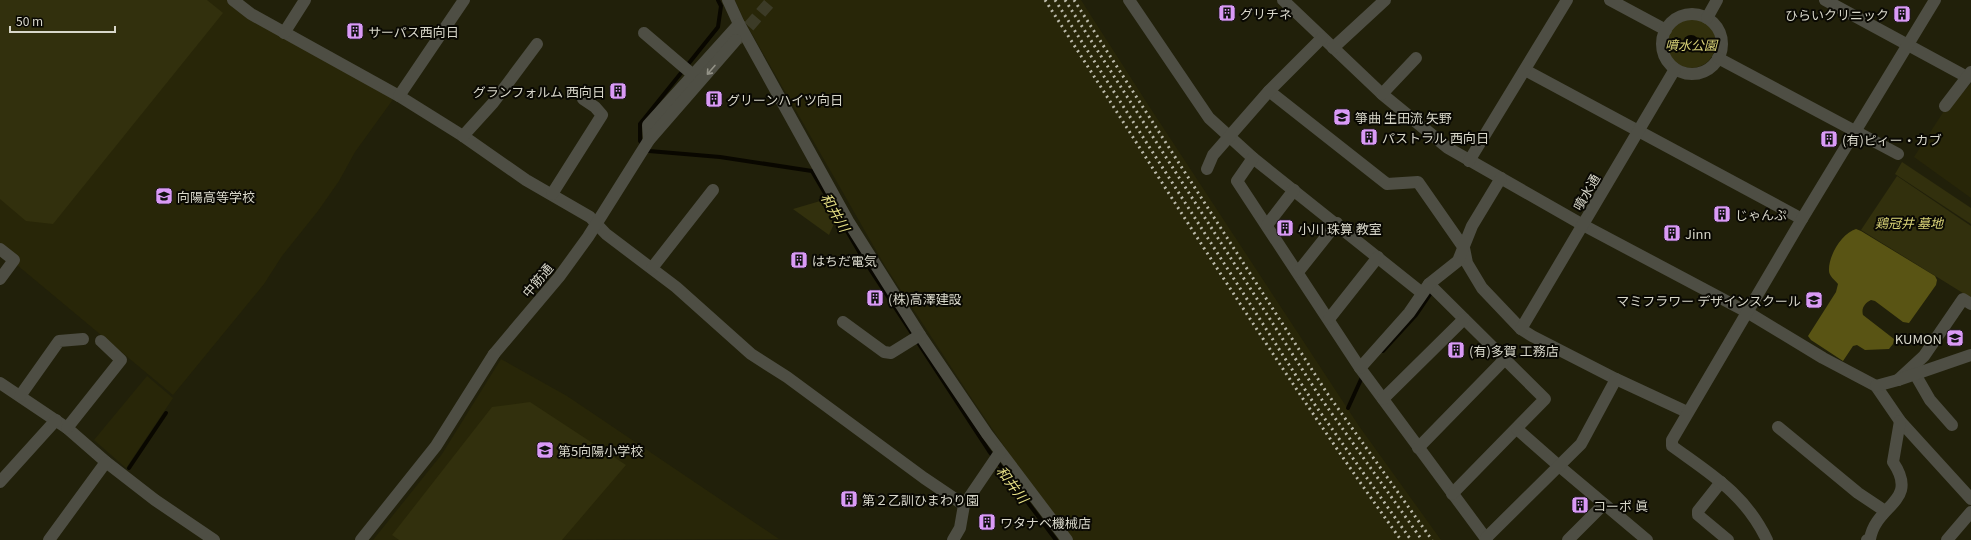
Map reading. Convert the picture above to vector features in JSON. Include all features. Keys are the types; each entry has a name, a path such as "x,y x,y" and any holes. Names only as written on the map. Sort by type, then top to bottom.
{"street":[{"path":"233,0 251,14 398,96 463,136 526,180 590,217 596,226 676,287 752,354 787,377 905,465 964,506"},
{"path":"284,33 306,0"},
{"path":"398,96 464,0"},
{"path":"728,0 739,24 848,221 920,335 1000,452 1066,540"},
{"path":"1129,0 1209,118 1253,158 1378,257 1426,288 1464,319 1545,399 1452,494"},
{"path":"1282,0 1382,94 1448,148 1583,225 1747,312 1829,361 1876,386 1900,421 1971,499"},
{"path":"1333,48 1385,0"},
{"path":"1470,161 1566,0"},
{"path":"1610,0 1666,30"},
{"path":"1707,18 1718,0"},
{"path":"1825,0 1908,45 1969,75 1945,106"},
{"path":"1768,540 1762,528 1733,491 1672,446 1672,440 1687,412 1934,0"},
{"path":"1684,15 1699,15 1707,18 1714,24 1719,32 1721,50 1718,58 1712,66 1704,72 1694,74 1684,73 1675,69 1664,56 1663,38 1666,30 1670,24 1684,15"},
{"path":"646,145 648,125 692,74 739,24"},
{"path":"644,33 692,74"},
{"path":"1207,169 1213,155 1269,91 1322,38"},
{"name":"中筋通","path":"362,540 436,446 494,354 559,277 596,226 646,145 736,40"},
{"path":"463,136 492,103 537,44"},
{"path":"1382,94 1416,58"},
{"path":"1718,58 1898,154"},
{"name":"噴水通","path":"1521,328 1675,69"},
{"path":"1525,70 1802,219"},
{"path":"1269,91 1387,184 1418,182 1464,248 1467,263 1482,288 1521,328 1532,336 1616,379 1687,412"},
{"path":"552,194 602,115 595,107 583,99"},
{"path":"1253,158 1237,181 1360,368 1452,494 1487,539 1581,444 1587,436 1616,379"},
{"path":"1360,368 1409,313 1426,288 1458,261 1472,226 1501,178"},
{"path":"652,268 713,190"},
{"path":"1267,225 1294,190"},
{"path":"1298,272 1337,223"},
{"path":"0,249 14,260 0,279"},
{"path":"1329,319 1378,257"},
{"path":"1898,380 1924,356 1963,299 1971,304"},
{"path":"1383,399 1464,319"},
{"path":"843,322 884,352 891,353 920,335"},
{"path":"20,396 59,341 83,339"},
{"path":"67,428 121,360 101,341"},
{"path":"1876,386 1971,355"},
{"path":"1418,448 1504,360"},
{"path":"1915,374 1930,400 1952,425"},
{"path":"1,386 20,396 56,420 106,462 156,500 214,540"},
{"path":"0,482 56,420"},
{"path":"1871,540 1871,532 1885,511 1899,495 1903,484 1900,471 1894,462 1900,421"},
{"path":"1778,427 1858,493 1885,511"},
{"path":"1517,429 1647,540"},
{"path":"953,540 960,528 964,506 1000,452"},
{"path":"49,540 106,462"},
{"path":"1721,482 1698,511 1698,516 1728,540"},
{"path":"1740,500 1764,516"},
{"path":"1568,540 1604,504"},
{"path":"1947,540 1971,512"}],"shaded area":[{"name":"向陽高等学校","path":"0,0 228,0 394,98 355,152 339,181 318,211 282,256 264,284 173,395 17,265 20,260 0,243"},
{"path":"735,0 1081,0 1359,426 1441,540 1073,540 1016,464 885,266 744,20"},
{"path":"1688,35 1694,35 1699,40 1697,49 1694,51 1688,51 1683,46 1683,40"},
{"path":"1971,84 1971,198 1914,157 1944,111"},
{"path":"1856,229 1935,276 1937,280 1936,285 1909,323 1903,322 1875,301 1871,300 1867,303 1863,308 1863,315 1894,339 1893,344 1889,349 1865,350 1857,345 1853,346 1843,361 1811,340 1808,336 1836,292 1838,284 1829,273 1829,265 1833,252 1846,235"},
{"name":"第5向陽小学校","path":"501,359 567,396 779,539 373,540 442,454"},
{"path":"147,376 173,398 126,468 94,440"}],"green space":[{"path":"0,0 207,0 223,13 53,224 26,221 0,199"},
{"name":"噴水公園","path":"1686,18 1696,18 1709,25 1716,38 1716,48 1709,61 1696,68 1686,68 1677,64 1670,57 1666,48 1666,38 1670,29 1677,22"},
{"path":"1902,162 1971,208 1971,224 1895,174"},
{"name":"鶏冠井 墓地","path":"1897,176 1971,226 1971,298 1861,230"},
{"path":"827,199 831,202 837,217 829,235 793,209"},
{"path":"530,402 626,465 562,540 399,540 392,535 492,407"}],"waterway":[{"name":"和井川","path":"718,0 721,6 718,27 640,124 640,141 649,151 720,157 812,171 864,260 913,335"},
{"path":"1383,351 1416,315 1433,290"},
{"name":"和井川","path":"917,341 989,451 1056,540"},
{"path":"1348,408 1363,375"},
{"path":"129,468 166,413"}],"tunnel":[{"path":"737,40 772,0"}],"railway":[{"path":"1045,0 1264,340 1354,474 1401,540"},
{"path":"1055,0 1313,402 1411,540"},
{"path":"1065,0 1320,397 1422,540"},
{"path":"1074,0 1327,393 1432,540"}],"place":[{"name":"グリチネ","path":"1227,13"},
{"name":"ひらいクリニック","path":"1902,14"},
{"name":"サーパス西向日","path":"355,31"},
{"name":"グランフォルム 西向日","path":"618,91"},
{"name":"グリーンハイツ向日","path":"714,99"},
{"name":"箏曲 生田流 矢野","path":"1342,117"},
{"name":"パストラル 西向日","path":"1369,137"},
{"name":"(有)ピィー・カブ","path":"1829,139"},
{"name":"向陽高等学校","path":"164,196"},
{"name":"じゃんぷ","path":"1722,214"},
{"name":"小川 珠算 教室","path":"1285,228"},
{"name":"Jinn","path":"1672,233"},
{"name":"はちだ電気","path":"799,260"},
{"name":"(株)高澤建設","path":"875,298"},
{"name":"マミフラワー デザインスクール","path":"1814,300"},
{"name":"KUMON","path":"1955,338"},
{"name":"(有)多賀 工務店","path":"1456,350"},
{"name":"第5向陽小学校","path":"545,450"},
{"name":"第２乙訓ひまわり園","path":"849,499"},
{"name":"コーポ 眞","path":"1580,505"},
{"name":"ワタナベ機械店","path":"987,522"}]}
